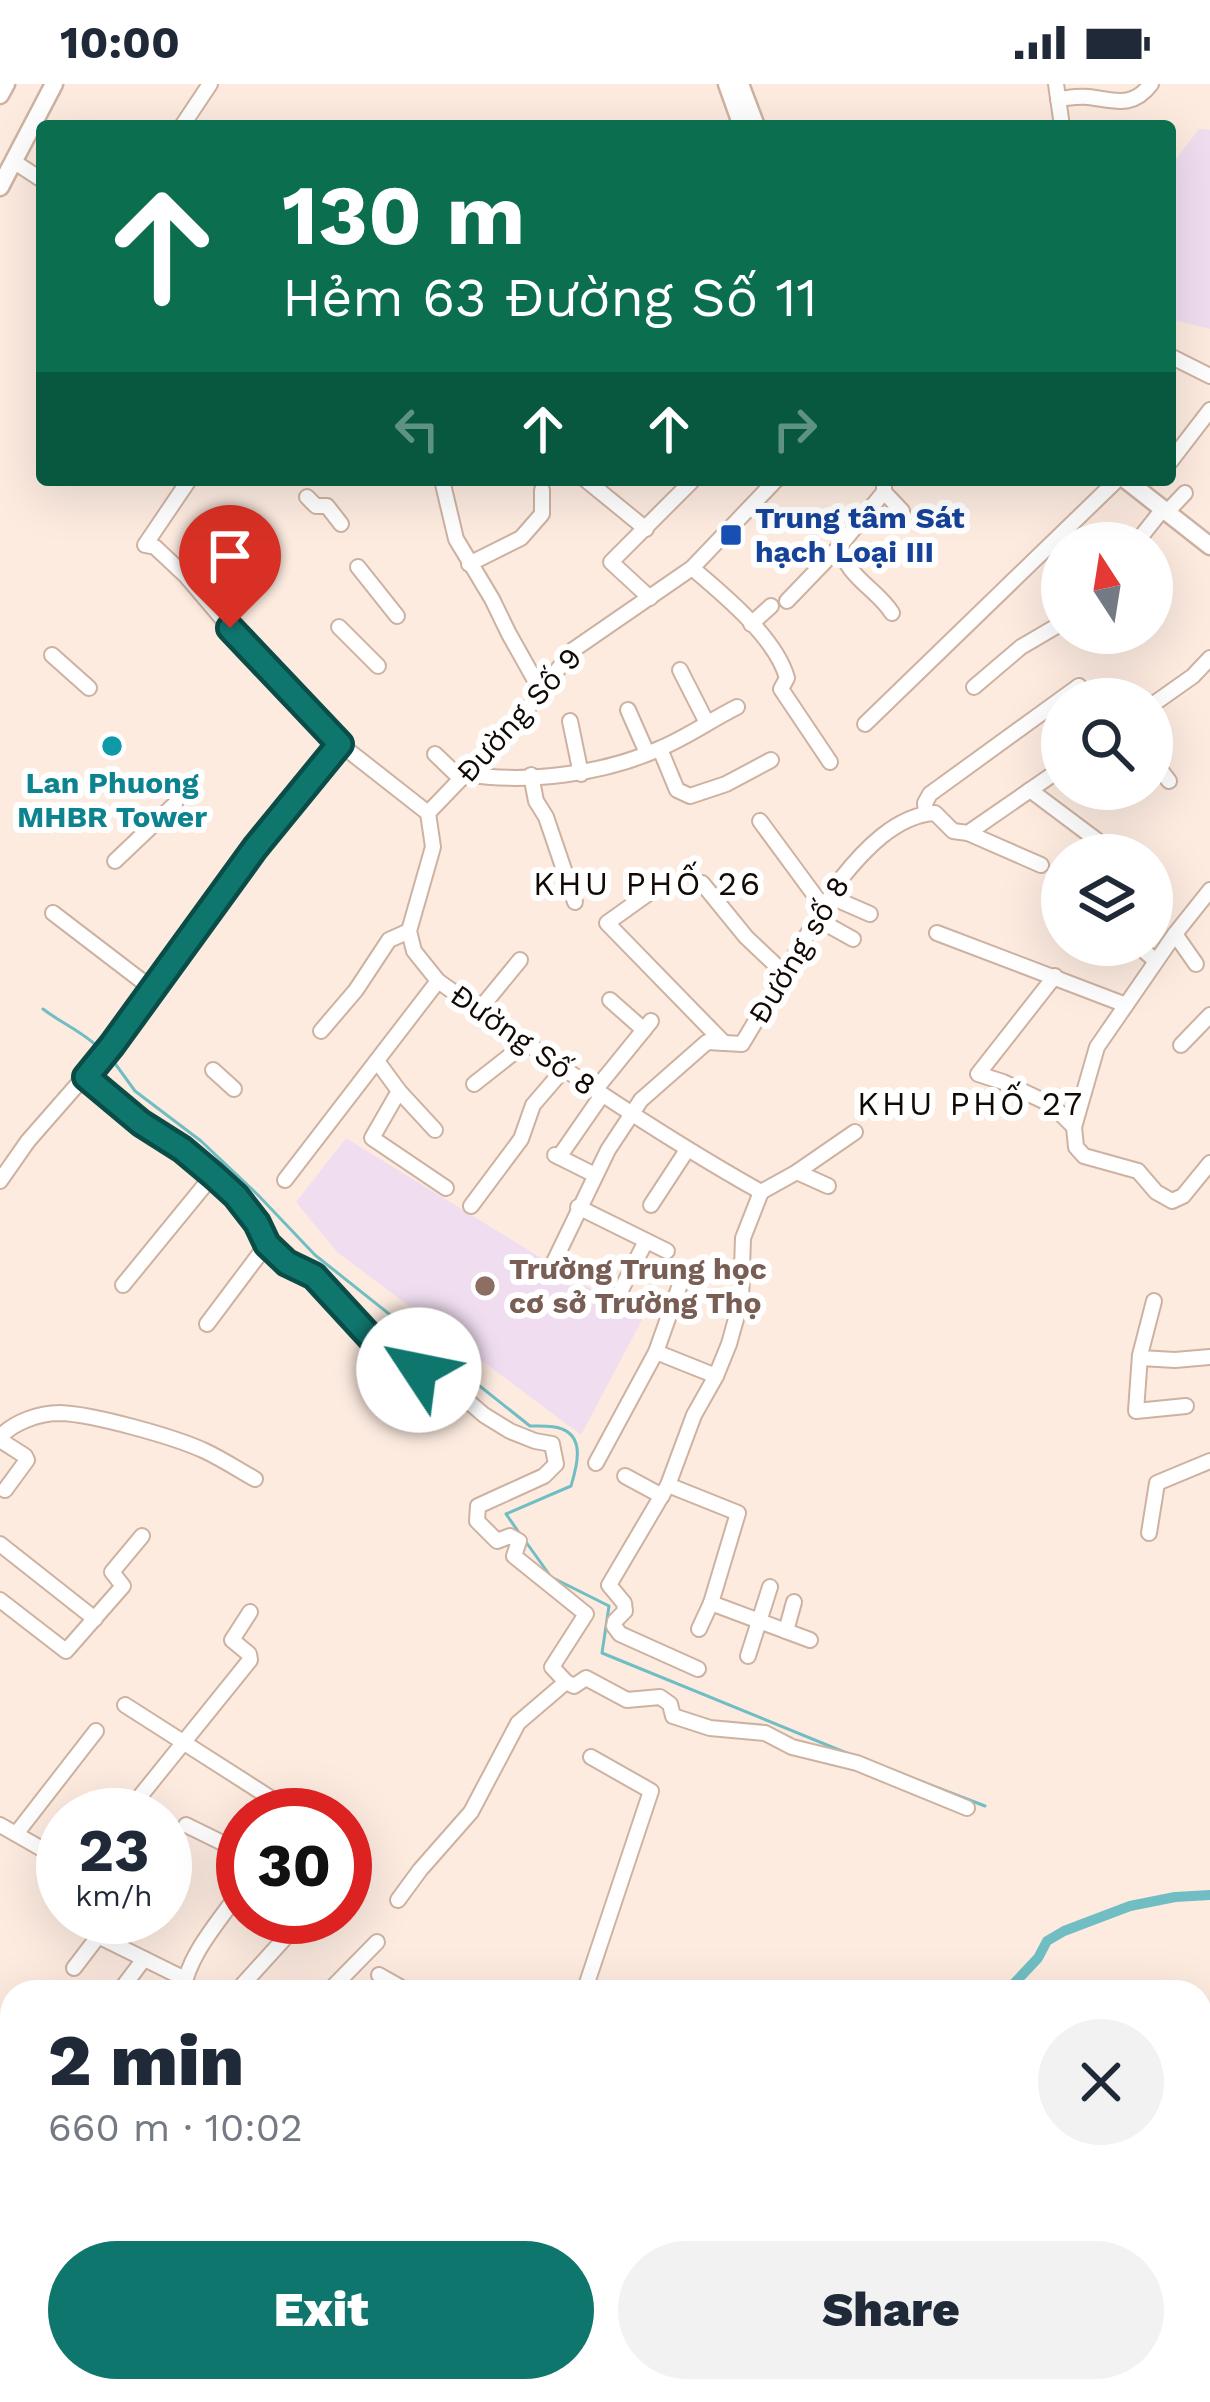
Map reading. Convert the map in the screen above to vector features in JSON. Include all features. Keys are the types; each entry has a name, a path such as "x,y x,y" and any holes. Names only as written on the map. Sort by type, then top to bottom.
{"main road":[{"path":"0,95 6,84"},
{"path":"0,187 54,84"},
{"path":"728,84 740,120"},
{"path":"740,84 754,120"},
{"path":"1150,487 1165,510 1210,546"}],"street":[{"path":"186,120 210,84"},
{"path":"1057,92 1123,102 1144,93 1151,84"},
{"path":"14,161 36,176"},
{"path":"1176,359 1210,376"},
{"path":"1176,454 1210,410"},
{"path":"185,486 145,545 155,547 186,576 248,649 340,744 428,813 433,847 409,931 389,940 321,1031"},
{"path":"443,486 456,539 542,691"},
{"path":"593,486 646,529"},
{"path":"650,598 611,562 687,486"},
{"name":"Đường Số 9","path":"428,813 524,713 573,650 692,568 770,486"},
{"path":"751,624 779,604 841,544 884,486 902,511"},
{"path":"865,724 1111,486"},
{"path":"469,564 521,538 542,514 542,490"},
{"path":"1154,522 1185,493"},
{"path":"307,497 316,506 327,506 341,524"},
{"path":"841,544 846,564 892,613"},
{"path":"358,567 397,616"},
{"path":"692,568 782,661 787,678 781,689 830,761"},
{"path":"339,627 378,666"},
{"path":"974,687 1041,635"},
{"path":"52,655 89,688"},
{"path":"1173,690 1210,658"},
{"path":"680,670 707,723"},
{"path":"435,754 464,776 581,774 654,751 736,707"},
{"path":"628,710 677,790 690,796 726,784 771,760"},
{"name":"Đường số 8","path":"553,1264 608,1150 641,1100 707,1042 742,1044 858,856 906,819 926,813 927,797 1041,714"},
{"path":"570,721 581,774"},
{"path":"0,1180 112,1045 255,848 340,744"},
{"path":"531,776 575,902"},
{"path":"968,833 1041,782"},
{"path":"1030,790 1089,834"},
{"path":"115,861 175,804"},
{"path":"926,813 935,813 953,831 1041,865"},
{"path":"760,821 853,939"},
{"path":"663,883 607,923 724,1043"},
{"path":"702,883 784,974"},
{"path":"1173,937 1210,890"},
{"path":"824,908 870,914"},
{"path":"53,913 151,988"},
{"name":"Đường Số 8","path":"409,931 414,951 438,981 633,1116 761,1192"},
{"path":"937,933 1126,1005"},
{"path":"1175,934 1196,964"},
{"path":"479,1010 520,960"},
{"path":"1153,966 1092,1059 1074,1126 1076,1147 1080,1153 1138,1171 1156,1192 1172,1201 1183,1196 1206,1169"},
{"path":"1055,976 978,1074 1052,1105 1074,1126"},
{"path":"284,1180 438,981"},
{"path":"595,1175 557,1156 648,1026 610,1000"},
{"path":"1180,1046 1210,1015"},
{"path":"474,1084 526,1043"},
{"path":"377,1061 435,1130"},
{"path":"470,1206 521,1139 533,1105 564,1069"},
{"path":"213,1070 234,1089"},
{"path":"87,1075 236,1196 267,1244 287,1263 314,1276 372,1339 393,1345 419,1370 449,1385 510,1431 552,1444 556,1465 544,1476 478,1506 477,1521 497,1541 510,1536 519,1541 514,1556 586,1614 552,1666 566,1682 574,1687 586,1678 627,1700 660,1697 670,1704 673,1716 710,1728 765,1733 792,1747 856,1762 967,1808"},
{"path":"399,1091 372,1138 446,1188"},
{"path":"698,1669 620,1634 614,1626 625,1603 611,1581 665,1490 729,1344 741,1301 743,1238 761,1192 855,1132"},
{"path":"651,1205 687,1150"},
{"path":"797,1172 828,1186"},
{"path":"123,1285 213,1175"},
{"path":"578,1207 667,1251"},
{"path":"620,1292 646,1241"},
{"path":"208,1324 267,1244"},
{"path":"596,1462 656,1352 682,1279"},
{"path":"1154,1301 1140,1358 1136,1411 1186,1406"},
{"path":"656,1352 716,1376"},
{"path":"1140,1358 1210,1357"},
{"path":"5,1490 27,1460 0,1438 8,1429 48,1414 76,1415 150,1432 202,1449 255,1479"},
{"path":"1149,1532 1157,1484 1210,1462"},
{"path":"625,1476 738,1513 699,1629"},
{"path":"0,1600 66,1651 122,1586 112,1572 142,1536"},
{"path":"0,1544 95,1618"},
{"path":"748,1656 770,1587"},
{"path":"786,1630 794,1602"},
{"path":"710,1603 810,1640"},
{"path":"147,1788 250,1660 232,1640 250,1612"},
{"path":"398,1900 471,1812 518,1724 566,1682"},
{"path":"124,1705 256,1788"},
{"path":"16,1834 96,1731"},
{"path":"588,1980 651,1791 590,1757"},
{"path":"0,1825 36,1845"},
{"path":"187,1980 216,1927"},
{"path":"340,1980 377,1942"},
{"path":"74,1968 92,1944"},
{"path":"118,1944 175,1980"},
{"path":"247,1980 280,1944"},
{"path":"128,1980 144,1959"},
{"path":"380,1976 388,1980"}],"shaded area":[{"path":"1199,129 1210,130 1210,329 1176,320 1176,159"},
{"name":"Trường Trung học cơ sở Trường Thọ","path":"346,1138 642,1320 581,1435 337,1252 296,1202"}],"waterway":[{"path":"43,1009 99,1048"},
{"path":"111,1058 135,1091 201,1141 315,1255 530,1426 569,1433 577,1447 571,1486 506,1514 520,1534"},
{"path":"526,1542 551,1577 609,1606 602,1653 849,1754"},
{"path":"897,1772 985,1806"},
{"path":"1017,1980 1047,1941 1064,1931 1130,1906 1210,1895"}],"place":[{"name":"Trung tâm Sát hạch Loại III","path":"731,535"},
{"name":"Lan Phuong MHBR Tower","path":"112,746"},
{"name":"Trường Trung học cơ sở Trường Thọ","path":"485,1286"}],"district":[{"name":"KHU PHỐ 26","path":"648,883"},
{"name":"KHU PHỐ 27","path":"971,1103"}],"route":[{"path":"230,628 340,744 255,848 86,1077 213,1175 236,1196 267,1244 287,1263 314,1276 372,1339 393,1345 419,1370"}]}
